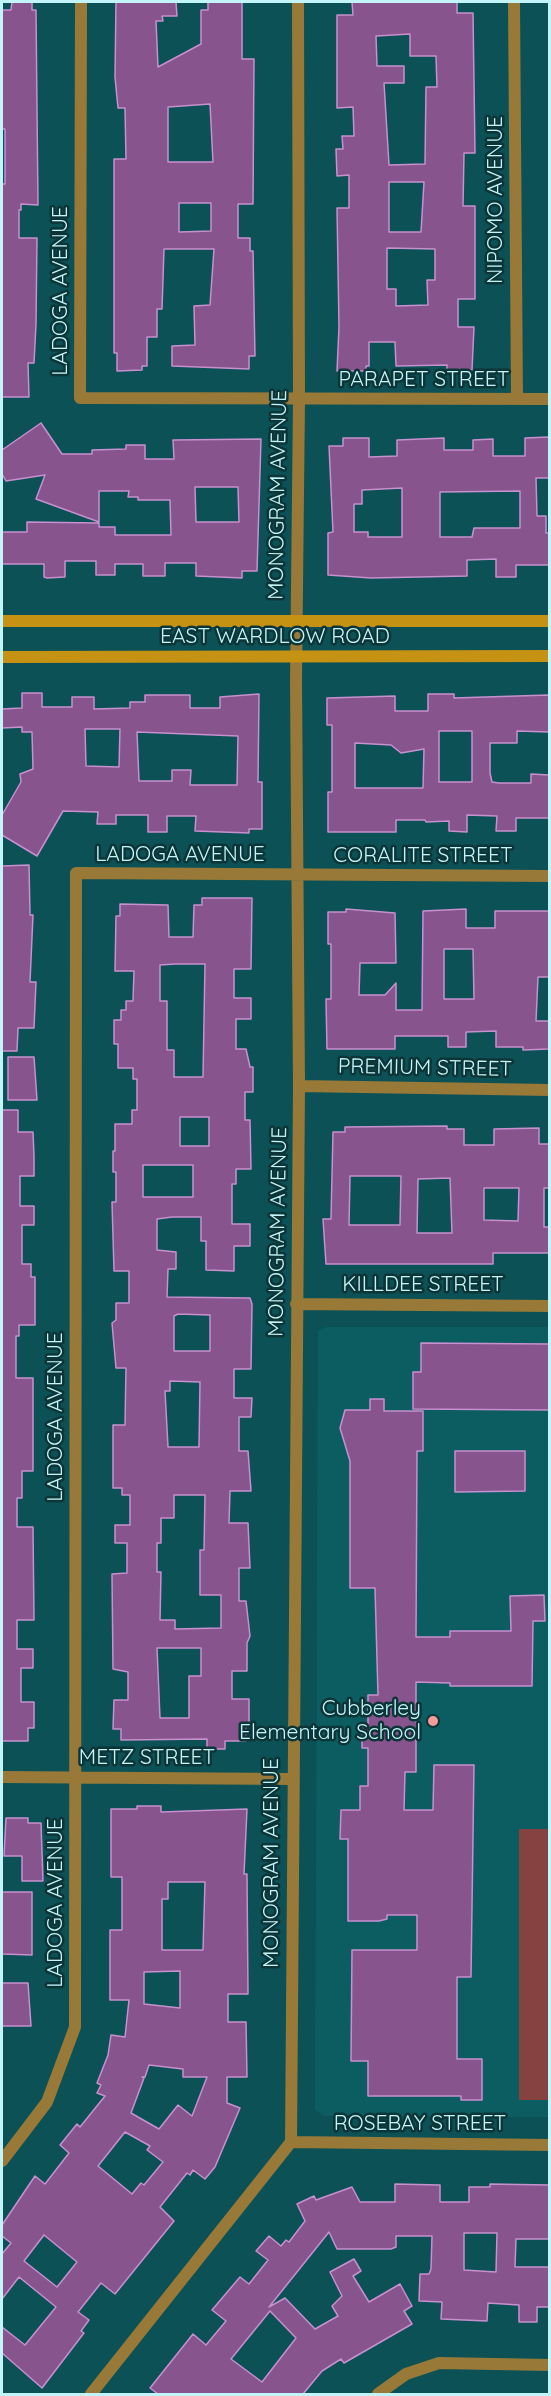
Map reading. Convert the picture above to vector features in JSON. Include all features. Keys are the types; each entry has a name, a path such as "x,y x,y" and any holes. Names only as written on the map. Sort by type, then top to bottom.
{"main road":[{"name":"EAST WARDLOW ROAD","path":"2,621 549,621"},
{"name":"EAST WARDLOW ROAD","path":"2,657 549,656"}],"street":[{"name":"LADOGA AVENUE","path":"81,2 80,398 299,400"},
{"name":"MONOGRAM AVENUE","path":"291,2142 299,1086 296,656 299,400 298,2"},
{"name":"NIPOMO AVENUE","path":"514,2 517,399"},
{"name":"PARAPET STREET","path":"299,400 549,399"},
{"name":"LADOGA AVENUE","path":"2,2161 47,2102 75,2027 76,873 297,875"},
{"name":"CORALITE STREET","path":"297,875 549,876"},
{"name":"PREMIUM STREET","path":"299,1086 549,1090"},
{"name":"KILLDEE STREET","path":"296,1304 549,1306"},
{"name":"METZ STREET","path":"2,1777 292,1779"},
{"name":"ROSEBAY STREET","path":"291,2142 549,2145"},
{"path":"91,2394 291,2142"},
{"path":"378,2394 406,2374 439,2363 549,2365"}],"shaded area":[{"name":"Cubberley Elementary School","path":"327,1327 549,1327 549,2117 324,2116 315,2110 318,1331"},
{"path":"519,1829 549,1829 549,2100 519,2100"}],"building":[{"path":"12,2 32,2 32,10 36,10 38,205 21,204 21,210 19,210 19,238 37,238 36,324 34,363 28,363 29,397 2,397 2,184 5,184 5,129 2,129 2,10 11,10"},
{"path":"116,2 176,2 177,16 162,16 163,21 156,21 158,67 201,44 201,10 208,10 208,2 242,2 242,59 254,59 253,204 238,204 238,238 250,238 250,251 253,251 255,356 249,356 249,369 172,366 172,346 195,345 194,306 210,305 214,249 164,249 162,309 157,309 157,337 147,337 147,366 142,366 142,370 117,371 117,353 114,353 114,159 126,159 125,108 118,108 115,77","holes":["210,104 213,162 168,162 168,107","179,203 211,203 211,231 179,232"]},
{"path":"352,2 457,2 457,13 473,13 475,153 464,153 463,206 475,206 475,299 458,299 458,327 474,327 472,370 447,370 447,365 396,366 395,342 369,342 369,366 366,366 366,371 337,371 339,327 337,208 349,208 349,175 337,176 336,149 343,149 342,136 354,136 353,107 337,108 337,15 353,15","holes":["410,34 410,56 436,56 437,87 426,87 425,164 389,165 384,83 404,83 404,66 377,66 376,36","389,182 424,182 421,232 389,232","387,248 435,249 435,280 427,280 428,305 396,306 396,289 387,289"]},
{"path":"41,423 62,454 92,454 92,450 126,449 126,445 145,445 145,459 174,459 173,440 261,439 257,571 242,571 242,578 196,576 196,563 165,563 165,576 143,576 143,564 115,564 115,575 96,575 96,561 65,561 65,577 47,578 44,577 44,564 2,564 2,532 27,532 27,522 99,523 99,527 115,527 115,535 171,535 170,500 138,500 138,497 128,497 129,491 99,491 99,522 36,499 45,475 6,481 2,474 2,450","holes":["195,487 238,487 239,522 196,522"]},
{"path":"549,437 549,478 536,478 537,516 546,516 546,533 549,533 549,565 516,565 516,577 496,577 496,559 467,560 467,576 371,578 328,575 328,533 333,532 329,446 343,446 343,438 369,438 369,457 397,456 397,440 444,438 444,450 473,450 473,440 493,439 493,456 525,456 525,438","holes":["402,488 402,537 368,537 368,532 354,532 354,504 362,504 362,490","520,491 520,528 474,528 472,537 440,537 440,492"]},
{"path":"22,693 42,693 42,707 72,707 72,697 94,697 94,709 130,708 130,702 145,702 145,695 190,695 190,708 220,708 220,697 259,694 258,782 262,782 262,829 249,829 249,833 195,831 196,816 167,816 167,832 148,832 148,815 116,815 116,824 97,824 98,812 63,811 37,856 2,835 2,815 21,782 20,774 33,769 32,732 22,732 22,727 2,728 2,709 22,708","holes":["85,729 120,729 119,767 86,766","137,732 238,736 237,785 190,785 191,770 172,770 172,781 139,781"]},
{"path":"428,694 454,694 454,698 549,695 549,732 517,731 517,743 490,743 490,773 492,782 499,783 531,783 531,774 549,775 549,818 516,818 516,831 496,831 497,816 467,815 467,832 449,831 449,821 396,820 396,832 328,832 328,792 332,792 332,725 327,725 327,698 395,696 395,711 428,711","holes":["439,731 472,731 472,782 439,782","355,743 391,745 401,753 424,749 423,788 355,788"]},
{"path":"29,865 30,915 33,915 30,982 36,982 34,1028 18,1028 17,1051 2,1051 2,866"},
{"path":"202,898 252,898 251,969 234,969 234,998 251,998 251,1019 236,1019 236,1049 246,1049 250,1067 253,1067 253,1092 245,1092 245,1120 250,1120 251,1169 236,1169 236,1184 232,1184 232,1224 250,1224 250,1246 234,1246 234,1271 206,1270 206,1241 201,1241 201,1217 172,1217 157,1219 157,1250 176,1252 176,1269 168,1269 167,1297 250,1298 252,1304 251,1369 234,1369 234,1398 252,1398 251,1417 239,1417 239,1451 248,1451 251,1491 230,1491 229,1523 248,1523 250,1568 239,1568 239,1601 246,1601 250,1636 247,1643 247,1671 232,1671 232,1699 249,1699 249,1724 246,1724 246,1741 225,1741 225,1749 207,1749 207,1739 121,1740 121,1729 113,1729 114,1700 128,1700 128,1672 113,1669 112,1574 127,1573 127,1543 115,1543 115,1525 130,1525 130,1495 122,1495 122,1488 113,1488 113,1425 125,1425 126,1368 116,1368 112,1323 116,1320 116,1303 129,1303 129,1271 114,1271 112,1202 116,1202 116,1172 113,1172 113,1151 115,1151 115,1124 132,1124 132,1110 137,1110 137,1079 133,1079 133,1068 118,1068 118,1044 114,1044 114,1020 121,1020 121,1010 126,1010 126,1001 133,1001 134,971 115,971 116,916 120,916 120,904 168,905 169,937 193,937 194,905 202,905","holes":["205,964 203,1077 174,1077 174,1050 167,1050 167,1001 160,1001 160,965","180,1117 209,1117 209,1146 180,1146","143,1165 193,1165 193,1197 143,1197","178,1314 210,1315 210,1351 174,1351 174,1316","170,1381 200,1382 199,1447 168,1447 165,1391 170,1391","174,1495 205,1495 204,1550 200,1550 200,1595 221,1595 221,1628 175,1629 175,1620 160,1620 161,1572 157,1572 157,1543 161,1543 161,1518 174,1518","157,1648 201,1648 201,1676 189,1676 189,1718 160,1718"]},
{"path":"346,909 395,913 396,963 360,963 359,995 385,995 396,983 396,1010 422,1010 423,911 466,909 466,928 495,928 495,911 549,911 549,977 538,977 536,1021 549,1021 549,1049 523,1050 523,1047 496,1047 496,1031 466,1032 466,1047 448,1047 448,1036 395,1036 395,1049 327,1049 326,999 331,999 331,944 328,944 328,912 346,912","holes":["444,949 473,949 474,999 444,999"]},
{"path":"8,1057 34,1057 37,1100 8,1100"},
{"path":"2,1110 18,1110 18,1132 33,1132 34,1156 34,1176 20,1176 20,1206 34,1206 34,1225 22,1225 22,1264 31,1264 31,1277 35,1277 35,1325 19,1325 19,1336 16,1336 16,1378 33,1378 33,1471 22,1471 22,1498 17,1498 17,1527 33,1527 34,1620 17,1620 17,1649 33,1649 33,1668 21,1668 21,1702 34,1702 34,1728 28,1728 28,1741 2,1741"},
{"path":"447,1126 447,1129 464,1129 464,1145 494,1145 494,1129 539,1128 539,1144 549,1144 549,1188 544,1188 544,1227 549,1227 549,1253 493,1253 493,1264 326,1264 323,1219 331,1219 333,1132 345,1132 345,1127","holes":["350,1176 401,1176 400,1225 349,1225","450,1178 452,1233 417,1233 418,1179","484,1188 519,1188 518,1221 484,1220"]},
{"path":"421,1343 549,1344 549,1410 413,1409 413,1372 421,1372"},
{"path":"370,1399 384,1399 384,1411 423,1411 423,1451 417,1451 416,1637 450,1637 450,1631 511,1631 510,1596 544,1595 545,1621 533,1621 532,1686 450,1686 450,1683 416,1682 416,1772 405,1772 404,1810 433,1810 434,1765 474,1765 471,1977 457,1977 457,2059 482,2059 482,2100 461,2100 461,2096 368,2096 368,2061 351,2061 352,1950 417,1950 417,1915 387,1915 387,1919 379,1921 348,1921 348,1839 340,1839 341,1810 360,1810 360,1786 368,1786 368,1748 362,1748 362,1727 368,1727 368,1695 378,1695 375,1588 350,1588 350,1461 340,1428 345,1410 370,1410"},
{"path":"455,1451 525,1451 525,1491 455,1492"},
{"path":"137,1806 161,1806 161,1812 247,1809 244,1874 247,1874 248,1994 228,1994 228,2022 246,2022 247,2077 227,2077 227,2103 240,2108 215,2167 205,2179 193,2170 190,2175 187,2173 160,2207 174,2221 115,2294 101,2283 78,2312 89,2320 81,2331 84,2333 42,2388 2,2353 2,2327 25,2345 56,2307 19,2277 2,2299 2,2254 11,2243 2,2236 2,2225 35,2176 45,2184 69,2153 60,2145 77,2124 80,2127 105,2096 97,2093 101,2085 97,2083 108,2055 111,2035 125,2037 129,2000 110,2000 110,1930 122,1930 122,1877 111,1877 111,1809 137,1809","holes":["168,1882 205,1882 203,1950 162,1950 162,1899 168,1899","180,1971 180,2008 144,2004 144,1972","149,2065 183,2069 183,2077 207,2077 192,2116 178,2105 159,2129 131,2113 144,2078 142,2077 145,2077","125,2132 150,2146 147,2150 163,2162 144,2185 141,2183 132,2194 98,2166","44,2235 77,2262 57,2287 24,2261"]},
{"path":"6,1818 28,1818 28,1823 41,1823 43,1881 22,1881 22,1856 4,1856"},
{"path":"2,1892 32,1892 32,1955 2,1954"},
{"path":"2,1983 28,1983 31,2026 2,2026"},
{"path":"395,2184 440,2185 440,2202 469,2202 469,2187 490,2187 490,2184 549,2185 549,2239 516,2239 515,2267 549,2267 549,2307 537,2307 537,2322 519,2322 519,2305 488,2303 487,2321 441,2319 442,2302 419,2301 420,2274 429,2274 431,2269 432,2236 396,2236 396,2247 391,2249 337,2249 329,2232 269,2307 285,2298 315,2329 338,2316 332,2306 342,2296 330,2272 354,2259 361,2271 353,2276 369,2302 400,2284 412,2306 404,2311 412,2324 344,2363 341,2359 322,2371 303,2394 158,2394 150,2388 193,2334 206,2345 226,2321 212,2310 240,2277 249,2284 268,2260 256,2251 269,2236 281,2246 286,2240 289,2242 305,2221 297,2204 314,2196 316,2200 352,2187 360,2202 395,2202","holes":["464,2233 497,2233 496,2272 464,2270","270,2311 296,2338 262,2382 231,2359"]}],"place":[{"name":"Cubberley Elementary School","path":"433,1721"}]}
